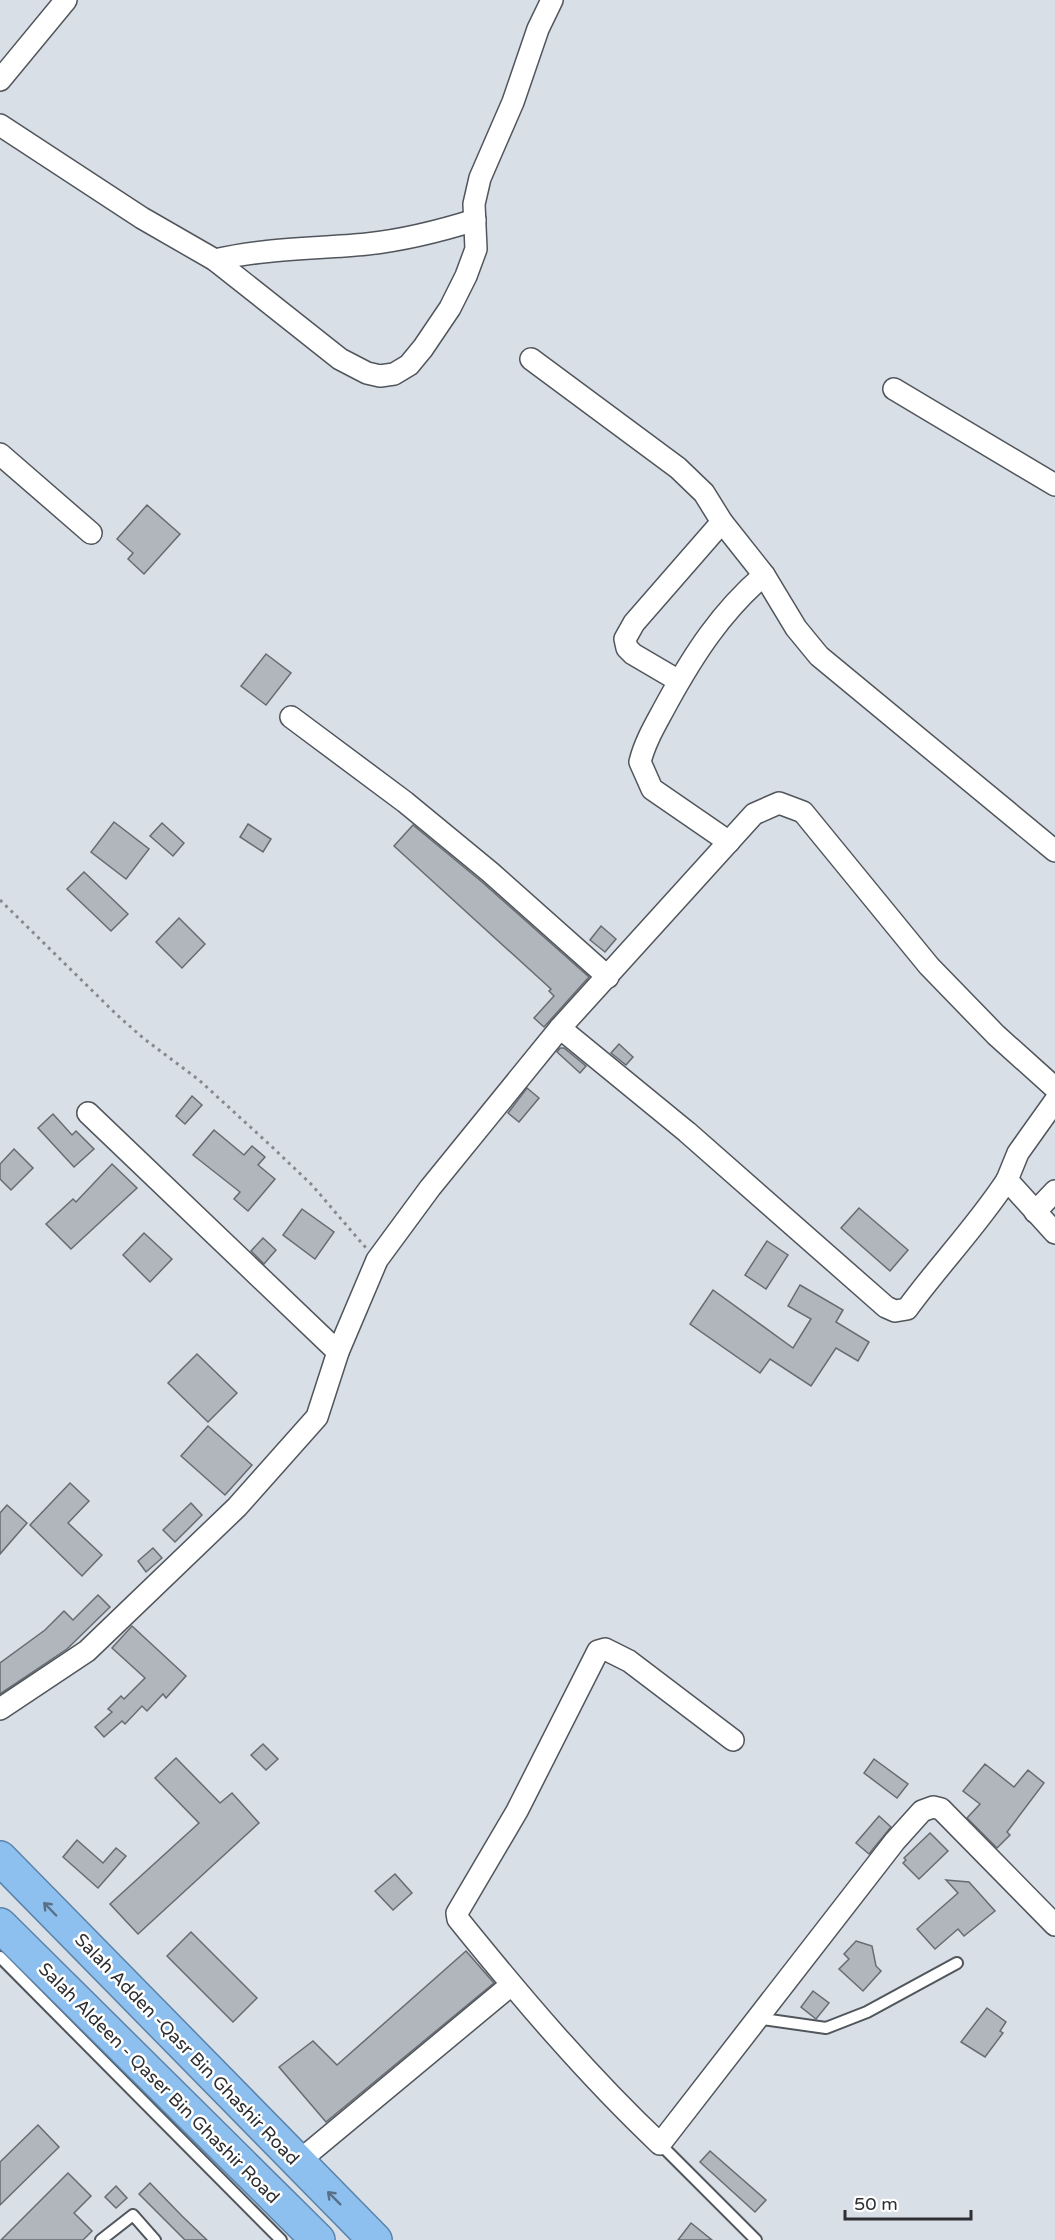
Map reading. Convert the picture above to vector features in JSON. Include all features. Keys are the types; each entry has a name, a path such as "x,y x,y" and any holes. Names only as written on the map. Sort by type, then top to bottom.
{"highway":[{"name":"Salah Adden -Qasr Bin Ghashir Road","path":"0,1858 375,2240"},
{"name":"Salah Aldeen - Qaser Bin Ghashir Road","path":"0,1925 312,2238"}],"street":[{"path":"0,80 66,0"},
{"path":"0,125 142,218 215,260 340,359 367,373 380,376 394,374 409,364 423,348 450,308 476,249 474,204 480,178 513,102 538,29 552,0"},
{"path":"215,260 281,249 394,240 430,234 475,220"},
{"path":"531,359 678,468 704,493 722,522 764,575 796,628 819,656 1055,851"},
{"path":"894,389 1055,486"},
{"path":"0,454 91,533"},
{"path":"679,681 633,654 627,648 625,639 634,623 722,522"},
{"path":"729,842 652,789 642,768 642,754 698,648 739,597 764,575"},
{"path":"291,717 405,802 482,865 608,977"},
{"path":"0,1709 87,1651 237,1507 317,1416 338,1352 377,1260 430,1188 560,1029 754,814 767,806 787,804 803,812 929,966 996,1035 1055,1088"},
{"path":"560,1029 738,1176 886,1307 895,1311 907,1309 931,1275 988,1210 1007,1180 1018,1153 1055,1101"},
{"path":"88,1113 338,1352"},
{"path":"1007,1180 1055,1233"},
{"path":"1035,1212 1055,1191"},
{"path":"733,1740 629,1661 605,1649 598,1651 518,1811 457,1913 458,1919 511,1985 632,2117 660,2144 895,1841 922,1811 933,1807 941,1809 1055,1925"},
{"path":"298,2162 511,1985"}],"lane":[{"path":"0,1957 281,2240"},
{"path":"756,2018 826,2028 867,2012 957,1963"},
{"path":"660,2144 756,2240"},
{"path":"101,2240 133,2215 154,2240"}],"path":[{"path":"0,900 122,1019 199,1080 312,1185 377,1260"}],"building":[{"path":"147,505 180,534 144,574 128,559 133,553 117,539"},
{"path":"266,654 291,673 266,705 241,686"},
{"path":"114,822 149,849 126,879 91,852"},
{"path":"162,823 184,843 173,856 150,836"},
{"path":"248,824 271,839 263,852 240,837"},
{"path":"413,825 482,882 589,977 544,1027 534,1018 554,996 549,991 551,989 394,846"},
{"path":"84,872 128,914 111,931 67,889"},
{"path":"179,918 205,944 182,968 156,942"},
{"path":"601,926 616,939 605,952 590,940"},
{"path":"619,1044 633,1057 626,1065 611,1053"},
{"path":"560,1048 564,1048 586,1066 580,1073 557,1052"},
{"path":"527,1088 539,1098 519,1122 508,1113"},
{"path":"192,1096 202,1105 185,1124 176,1116"},
{"path":"53,1114 72,1135 76,1131 94,1149 74,1167 38,1128"},
{"path":"214,1130 244,1155 252,1146 265,1157 258,1165 275,1179 248,1211 234,1199 240,1192 193,1155"},
{"path":"14,1149 33,1168 11,1190 0,1179 0,1164"},
{"path":"112,1164 137,1188 71,1249 46,1224 73,1199 76,1202"},
{"path":"859,1208 908,1250 890,1271 841,1228"},
{"path":"302,1209 334,1232 315,1259 283,1235"},
{"path":"144,1233 172,1259 150,1282 123,1255"},
{"path":"263,1238 276,1250 264,1264 251,1251"},
{"path":"767,1241 788,1255 766,1289 745,1275"},
{"path":"800,1285 843,1310 836,1322 869,1342 858,1361 836,1348 811,1386 770,1359 760,1373 690,1324 713,1290 793,1348 811,1319 788,1306"},
{"path":"197,1354 237,1393 208,1422 168,1383"},
{"path":"208,1426 252,1465 225,1495 181,1456"},
{"path":"70,1483 89,1501 68,1523 102,1555 82,1576 30,1525"},
{"path":"191,1503 202,1515 175,1542 163,1530"},
{"path":"7,1505 27,1523 0,1554 0,1513"},
{"path":"153,1548 162,1558 146,1572 138,1561"},
{"path":"98,1595 110,1607 67,1649 0,1694 0,1663 45,1630 64,1611 73,1620"},
{"path":"132,1626 186,1676 166,1698 163,1694 147,1711 142,1706 125,1724 122,1721 104,1737 95,1727 112,1712 108,1709 121,1696 124,1699 145,1678 112,1648"},
{"path":"263,1744 278,1759 266,1770 251,1755"},
{"path":"176,1758 220,1803 232,1793 259,1823 138,1934 110,1904 199,1823 155,1778"},
{"path":"874,1759 908,1784 897,1798 864,1773"},
{"path":"985,1764 1014,1787 1028,1770 1044,1783 1007,1832 1010,1835 997,1848 967,1818 980,1804 963,1791"},
{"path":"879,1816 891,1827 869,1854 856,1843"},
{"path":"930,1833 948,1851 919,1879 903,1863 906,1860 904,1858"},
{"path":"77,1840 103,1863 116,1848 126,1856 98,1888 63,1857"},
{"path":"395,1874 412,1893 393,1910 375,1891"},
{"path":"946,1880 969,1882 995,1911 964,1936 958,1929 935,1949 917,1929 958,1893"},
{"path":"191,1932 257,1998 233,2022 167,1956"},
{"path":"856,1941 872,1946 876,1966 881,1971 863,1991 839,1969 849,1959 844,1954"},
{"path":"466,1951 494,1983 326,2122 279,2067 313,2041 337,2065"},
{"path":"813,1991 829,2003 816,2019 801,2007"},
{"path":"987,2008 1006,2022 1000,2031 1003,2033 985,2057 961,2042"},
{"path":"38,2125 59,2147 0,2205 0,2162"},
{"path":"710,2151 766,2200 755,2212 700,2162"},
{"path":"68,2173 91,2196 74,2213 92,2231 83,2240 1,2240"},
{"path":"150,2183 207,2240 185,2240 139,2194"},
{"path":"116,2186 127,2198 116,2208 105,2197"},
{"path":"691,2223 712,2240 678,2240"}]}
